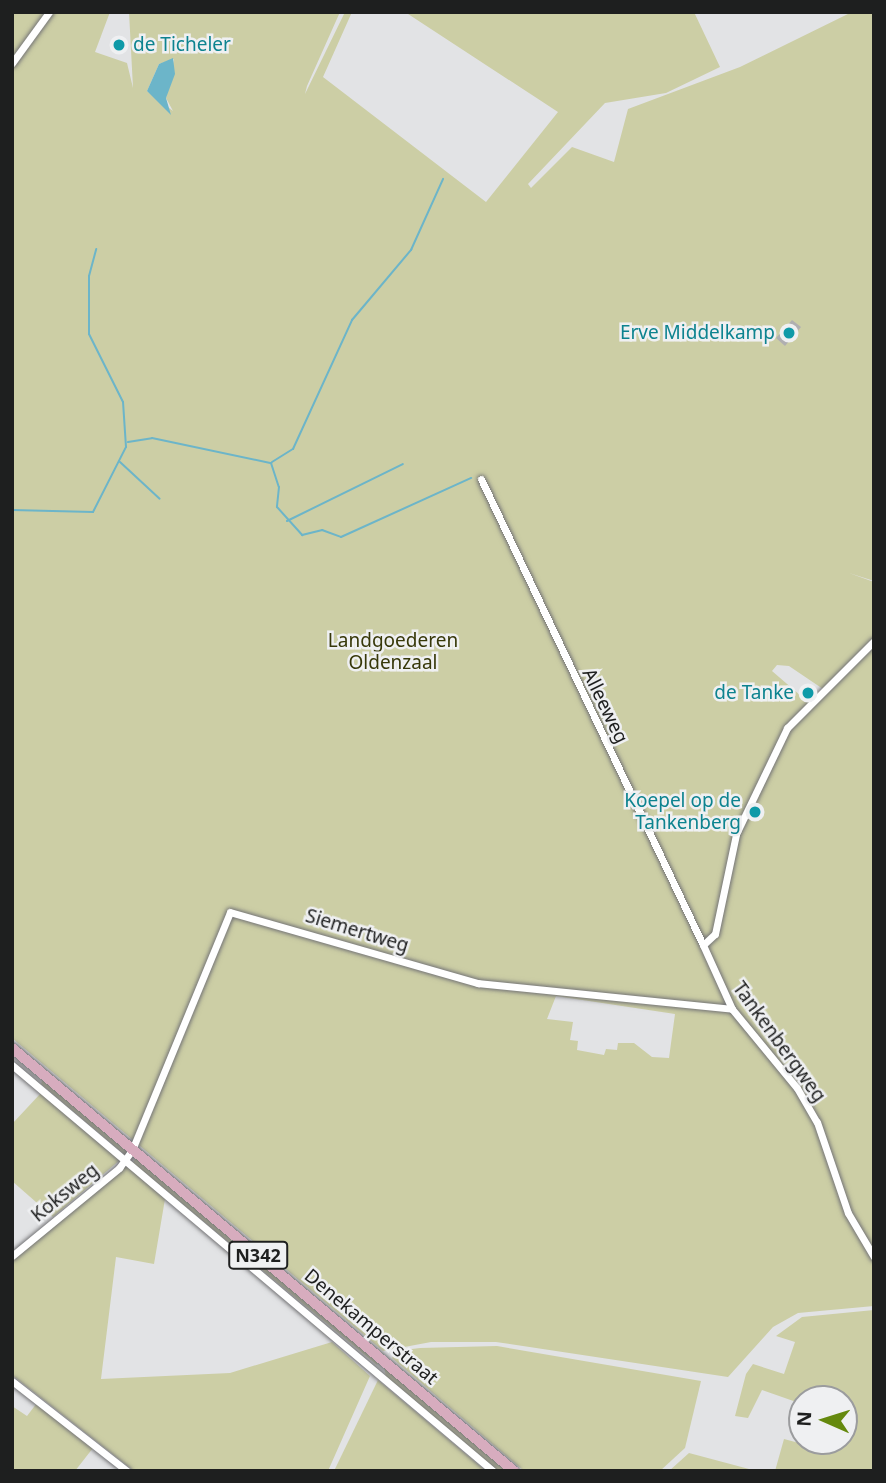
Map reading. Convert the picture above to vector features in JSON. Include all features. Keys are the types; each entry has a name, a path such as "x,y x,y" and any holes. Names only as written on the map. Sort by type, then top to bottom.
{"main road":[{"name":"Denekamperstraat","path":"12,1048 514,1471"}],"street":[{"path":"12,63 48,12"},
{"name":"Alleeweg","path":"481,479 703,945"},
{"path":"703,945 715,934 736,835 787,729 874,641"},
{"name":"Siemertweg","path":"132,1150 225,917 232,911 478,983 732,1009"},
{"name":"Tankenbergweg","path":"703,945 732,1009 804,1098 821,1130 848,1213 874,1257"},
{"name":"Denekamperstraat","path":"12,1065 493,1471"},
{"path":"35,1084 44,1074"},
{"name":"Koksweg","path":"12,1256 126,1160 132,1150"},
{"path":"12,1381 127,1471"}],"green space":[{"name":"Landgoederen Oldenzaal","path":"12,12 110,12 95,52 127,63 133,88 129,12 340,12 305,94 345,12 352,12 323,77 486,202 558,112 405,12 694,12 720,67 666,93 605,103 528,184 531,188 572,147 614,162 628,109 740,67 852,12 874,12 874,581 849,573 874,582 874,1306 798,1313 773,1327 728,1377 496,1342 431,1342 383,1351 12,1038","holes":["174,59 166,98 173,111 147,91 159,64","777,665 789,666 823,689 808,702 772,671","556,996 675,1014 669,1058 652,1057 634,1043 618,1043 617,1050 606,1049 604,1055 577,1050 578,1041 570,1040 573,1022 547,1019"]},
{"path":"43,1079 128,1150 125,1155 41,1084"},
{"path":"41,1093 120,1160 53,1217 12,1181 12,1124"},
{"path":"136,1157 378,1363 377,1365 133,1163"},
{"path":"127,1165 165,1199 154,1264 116,1257 101,1379 230,1373 332,1342 370,1376 328,1471 134,1471 12,1375 12,1260"},
{"path":"874,1310 874,1471 775,1471 784,1439 788,1440 788,1455 858,1455 858,1385 788,1385 788,1399 762,1390 748,1418 735,1416 746,1374 753,1364 784,1374 795,1342 776,1336 802,1317"},
{"path":"497,1346 701,1381 685,1448 660,1471 524,1471 392,1358 396,1351 420,1348"},
{"path":"384,1366 512,1471 497,1471 386,1377"},
{"path":"378,1380 416,1412 486,1471 334,1471"},
{"path":"37,1403 93,1448 75,1471 12,1471 12,1406 27,1416"},
{"path":"689,1453 749,1469 669,1471"}],"water":[{"path":"173,58 175,74 166,98 171,115 147,91 159,64"}],"building":[{"name":"Erve Middelkamp","path":"792,320 801,327 785,346 776,338"}],"waterway":[{"path":"272,462 293,449 352,320 411,250 443,179"},
{"path":"12,510 93,512 126,447 123,402 89,334 89,276 96,249"},
{"path":"128,442 152,438 271,463 279,487 277,507 302,535 322,530 341,537 471,478"},
{"path":"120,462 160,499"},
{"path":"287,521 403,464"}],"place":[{"name":"de Ticheler","path":"119,45"},
{"name":"Erve Middelkamp","path":"789,333"},
{"name":"de Tanke","path":"808,693"},
{"name":"Koepel op de Tankenberg","path":"755,812"}]}
